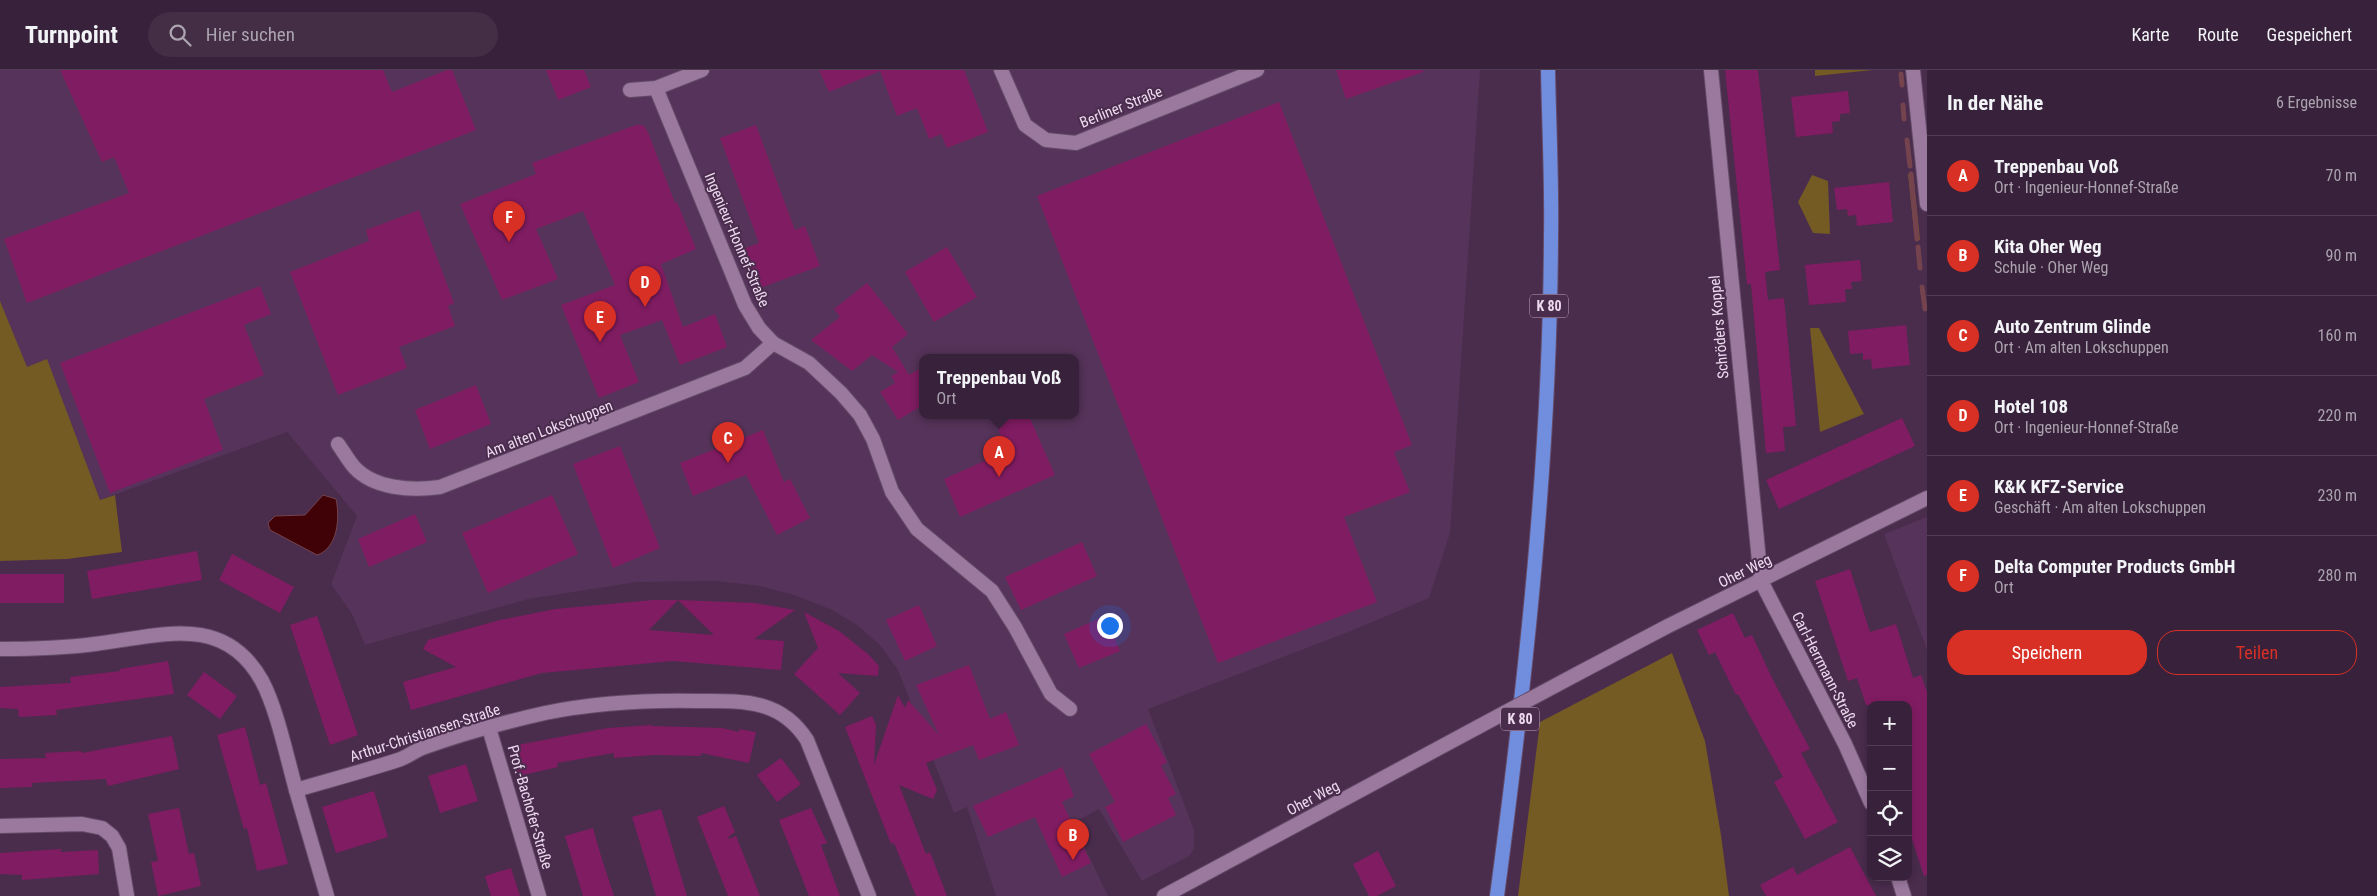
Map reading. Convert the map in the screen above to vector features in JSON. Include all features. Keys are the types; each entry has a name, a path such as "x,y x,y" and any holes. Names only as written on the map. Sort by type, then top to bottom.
{"highway":[{"name":"K 80","path":"1497,896 1529,632 1543,455 1551,237 1548,70"}],"street":[{"path":"630,90 656,88 702,70"},
{"name":"Berliner Straße","path":"1001,70 1025,125 1046,140 1076,143 1257,70"},
{"name":"Schröders Koppel","path":"1711,70 1762,581"},
{"path":"1913,70 1927,204"},
{"name":"Ingenieur-Honnef-Straße","path":"656,88 744,305 759,328 773,343 809,363 841,393 860,415 872,439 892,492 917,529 992,592 1015,627 1051,694 1070,709"},
{"name":"Am alten Lokschuppen","path":"338,444 355,468 371,480 394,487 422,490 440,487 745,368 773,343"},
{"name":"Oher Weg","path":"1164,896 1668,626 1927,498"},
{"name":"Carl-Herrmann-Straße","path":"1762,581 1845,744 1867,794"},
{"path":"0,649 95,644 172,632 190,633 217,640 247,660 263,683 327,896"},
{"name":"Arthur-Christiansen-Straße","path":"296,790 400,760 427,746 489,728 568,709 634,701 741,702 774,709 790,719 808,740 869,896"},
{"name":"Prof.-Bachofer-Straße","path":"489,728 539,896"},
{"path":"0,826 82,824 102,828 112,836 119,848 127,896"},
{"path":"1899,881 1904,896"}],"shaded area":[{"path":"0,70 1480,70 1450,533 1429,598 1351,631 1148,709 1194,830 1194,849 1189,856 1142,881 1099,809 1073,823 1108,896 996,896 967,807 954,813 898,670 880,645 857,625 832,610 797,596 760,586 717,581 637,582 528,599 365,645 352,614 331,584 357,516 287,432 100,500 47,360 0,378"},
{"path":"1815,70 1873,70 1815,76"},
{"path":"1913,173 1920,240 1915,240 1908,174"},
{"path":"1812,175 1828,181 1830,234 1813,233 1798,202"},
{"path":"0,301 27,367 47,359 100,500 115,495 122,552 67,559 0,561"},
{"path":"1810,328 1819,328 1864,414 1820,432"},
{"path":"323,495 336,499 338,515 333,539 324,551 317,555 270,530 268,523 275,516 305,515"},
{"path":"1927,517 1927,650 1884,534"},
{"path":"1672,653 1705,741 1729,896 1518,896 1540,722"}],"building":[{"path":"60,70 383,70 392,92 447,70 452,70 476,130 27,303 4,239 129,193 114,157 102,162"},
{"path":"546,70 584,70 591,87 558,100"},
{"path":"819,70 964,70 988,132 947,148 941,134 929,139 917,108 897,116 880,71 829,92"},
{"path":"1336,70 1423,70 1423,72 1346,99"},
{"path":"1725,70 1758,70 1780,270 1765,272 1768,300 1784,298 1796,426 1783,427 1785,451 1766,453 1751,284 1747,284"},
{"path":"1848,91 1850,113 1840,114 1840,121 1832,122 1833,133 1796,137 1791,97"},
{"path":"1279,102 1412,445 1394,452 1410,492 1344,517 1377,602 1218,663 1037,196"},
{"path":"636,125 643,125 648,132 675,203 677,202 696,249 661,264 683,327 715,314 727,347 680,365 662,320 620,335 639,382 599,398 561,305 615,285 583,211 536,229 558,279 502,300 460,204 536,174 532,163"},
{"path":"756,125 795,230 805,226 820,266 757,289 743,249 759,243 720,138"},
{"path":"1889,182 1893,222 1857,226 1856,215 1848,216 1847,209 1837,210 1834,188"},
{"path":"419,210 454,303 448,306 455,326 399,347 407,368 338,395 290,272 369,241 366,230"},
{"path":"947,247 977,297 934,322 905,272"},
{"path":"1860,260 1862,281 1851,282 1852,289 1845,289 1846,302 1809,305 1805,265"},
{"path":"867,283 908,334 892,347 909,375 919,369 919,407 898,420 880,392 895,383 891,376 898,372 872,355 852,371 811,340 840,317 834,309"},
{"path":"260,286 271,314 244,325 264,375 204,399 223,450 110,493 60,363"},
{"path":"1906,325 1910,365 1872,369 1871,359 1863,360 1863,353 1850,354 1848,331"},
{"path":"476,385 491,424 430,449 415,410"},
{"path":"1902,418 1915,446 1779,509 1766,480"},
{"path":"994,419 1030,419 1055,475 960,517 944,479 1007,451"},
{"path":"763,430 784,482 790,479 810,518 777,535 746,475 693,496 680,463"},
{"path":"620,446 660,548 613,568 573,464"},
{"path":"552,495 578,554 488,593 462,533"},
{"path":"415,514 427,542 369,567 358,539"},
{"path":"1082,542 1097,576 1021,610 1005,577"},
{"path":"197,551 202,580 92,599 87,571"},
{"path":"232,554 294,587 280,613 219,580"},
{"path":"1850,569 1870,632 1896,624 1913,678 1921,675 1927,692 1927,875 1924,876 1912,839 1912,701 1867,701 1866,705 1857,678 1848,681 1815,581"},
{"path":"0,574 64,574 64,603 0,603"},
{"path":"653,600 678,600 754,603 795,610 754,639 784,641 781,670 673,661 542,673 411,710 403,682 456,667 423,649 428,640 500,620 555,609","holes":["678,600 714,635 649,630"]},
{"path":"919,605 937,646 905,661 886,620"},
{"path":"804,612 839,631 868,654 879,666 878,676 838,673 860,693 840,715 794,674 818,648"},
{"path":"1733,613 1745,638 1752,635 1772,678 1810,749 1801,753 1838,822 1805,839 1774,782 1783,777 1738,694 1736,695 1715,652 1709,655 1697,630"},
{"path":"317,616 358,735 330,745 290,625"},
{"path":"1105,616 1120,651 1079,668 1064,634"},
{"path":"168,661 174,694 56,710 57,715 19,717 18,709 0,708 0,687 71,683 70,677 120,671 120,669"},
{"path":"969,665 990,719 1006,712 1019,745 979,760 973,745 926,763 937,790 933,799 899,785 926,854 930,852 947,896 916,896 894,843 891,844 845,727 872,716 876,725 874,765 898,695 905,708 908,700 939,735 916,685"},
{"path":"204,672 237,696 220,719 187,695"},
{"path":"1146,724 1167,762 1161,766 1176,794 1168,798 1176,815 1123,842 1105,807 1115,802 1089,754"},
{"path":"652,725 722,728 739,732 739,729 756,732 749,763 701,753 701,756 654,755 614,758 614,753 557,763 558,767 519,776 512,746 608,728"},
{"path":"245,727 260,785 266,783 288,864 257,871 247,828 244,829 217,735"},
{"path":"172,736 179,769 108,786 106,779 32,783 32,787 0,788 0,759 46,758 45,753 81,751 82,753"},
{"path":"781,758 801,784 777,802 757,775"},
{"path":"466,764 478,801 440,813 428,776"},
{"path":"1062,767 1074,796 1062,802 1091,863 1062,877 1035,817 988,837 973,806"},
{"path":"374,791 388,837 336,853 322,807"},
{"path":"724,806 735,832 728,837 729,839 736,836 760,896 728,896 697,817"},
{"path":"179,808 189,854 194,853 201,886 158,896 151,862 158,861 148,814"},
{"path":"811,808 827,843 821,845 840,896 809,896 779,820"},
{"path":"661,809 687,896 656,896 632,817"},
{"path":"593,828 614,896 583,896 565,836"},
{"path":"1850,847 1876,896 1766,896 1760,885 1793,867 1797,875"},
{"path":"61,849 61,852 98,850 99,874 22,880 22,875 0,874 0,853"},
{"path":"1378,851 1396,886 1377,896 1369,896 1353,864"},
{"path":"511,868 520,896 491,896 485,876"}],"waterway":[{"path":"1901,74 1902,85"},
{"path":"1903,105 1904,119"},
{"path":"1907,140 1910,166"},
{"path":"1911,174 1917,239"},
{"path":"1918,247 1920,268"},
{"path":"1922,287 1925,309"}],"place":[{"name":"Delta Computer Products GmbH","path":"509,242"},
{"name":"Hotel 108","path":"645,307"},
{"name":"K&K KFZ-Service","path":"600,342"},
{"name":"Auto Zentrum Glinde","path":"728,463"},
{"name":"Treppenbau Voß","path":"999,477"},
{"name":"Kita Oher Weg","path":"1073,860"}]}
